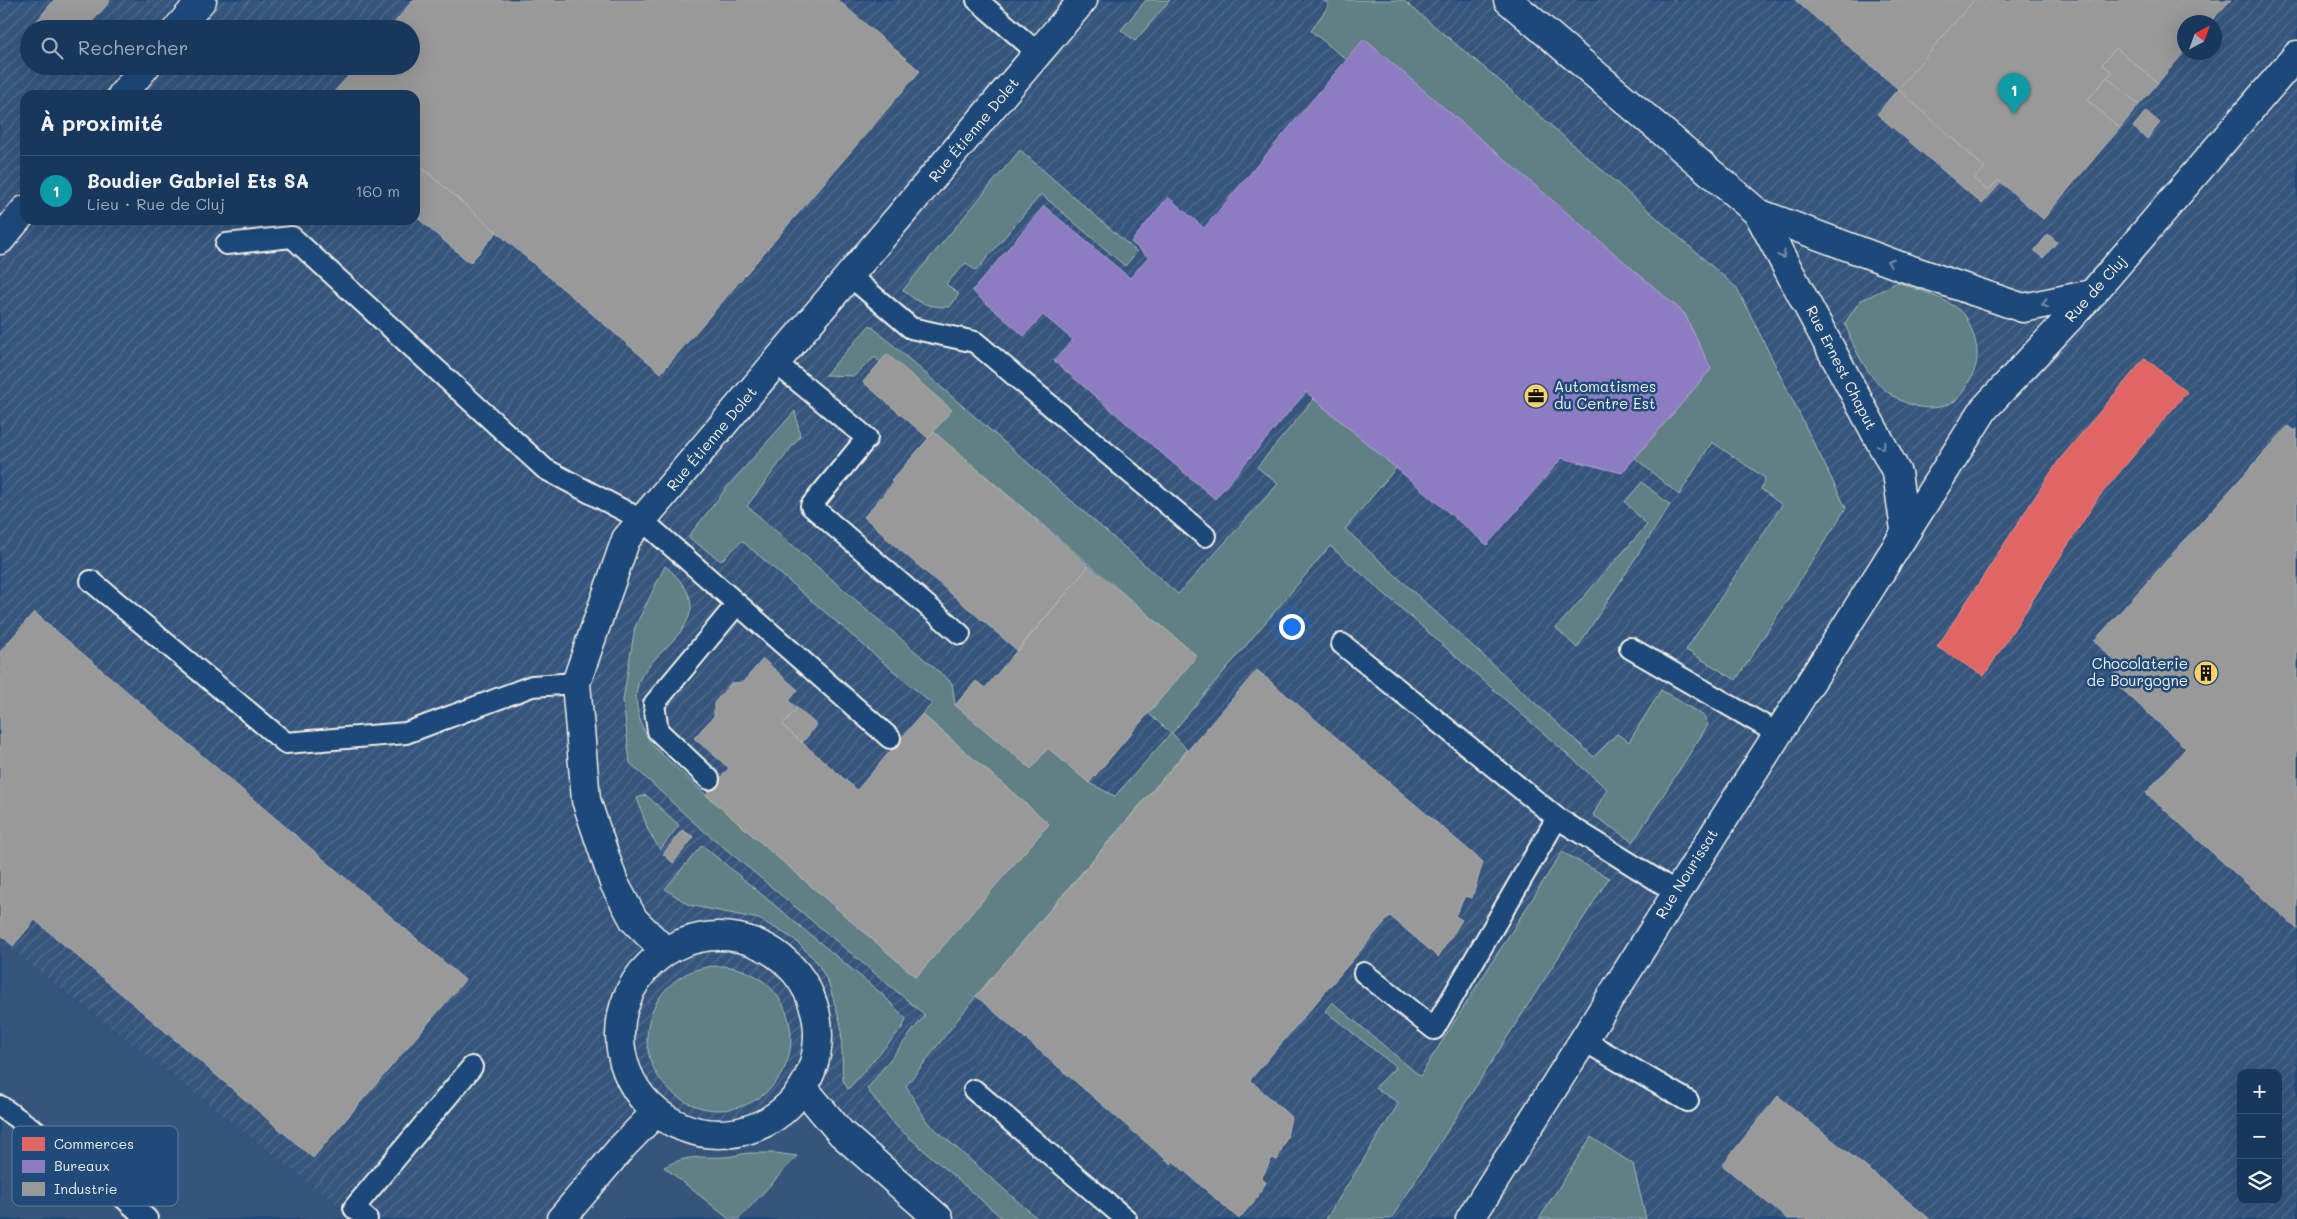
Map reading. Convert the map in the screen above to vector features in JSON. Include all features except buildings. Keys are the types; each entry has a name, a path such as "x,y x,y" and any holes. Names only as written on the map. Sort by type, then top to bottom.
{"street":[{"name":"Rue Étienne Dolet","path":"664,951 634,920 614,883 586,800 576,683 626,539 1083,0"},
{"name":"Rue Ernest Chaput","path":"1508,0 1758,213 1900,266 2023,308 2092,294"},
{"path":"184,20 199,1"},
{"name":"Rue de Cluj","path":"1906,530 1984,409 2092,294 2297,55"},
{"path":"126,90 139,75"},
{"name":"Rue Ernest Chaput","path":"1758,213 1897,473 1906,530"},
{"path":"0,240 20,216"},
{"name":"Rue Nourissat","path":"1470,1219 1906,530"},
{"path":"730,936 762,945 790,964 809,992 818,1025 817,1058 804,1089 781,1114 751,1130 743,1132 718,1136 685,1130 655,1113 634,1089 622,1060 619,1029 625,999 641,972 664,951 696,938 730,936"},
{"path":"804,1089 841,1133 940,1219"},
{"path":"562,1219 622,1147 655,1113"}],"lane":[{"path":"977,0 1038,53"},
{"path":"226,244 292,237 545,469 642,520 890,738"},
{"path":"850,276 911,328 975,342 1205,536"},
{"path":"776,363 867,438 811,506 960,634"},
{"path":"91,581 286,743 406,733 532,686 576,683"},
{"path":"709,779 658,730 654,704 737,604"},
{"path":"1342,644 1557,818 1676,892"},
{"path":"1630,648 1776,733"},
{"path":"1364,974 1434,1029 1557,818"},
{"path":"1583,1040 1688,1101"},
{"path":"367,1219 354,1208 472,1067"},
{"path":"974,1090 1126,1219"},
{"path":"0,1106 28,1126"},
{"path":"133,1206 147,1219"}],"shaded area":[{"path":"0,0 2297,0 2297,1219 942,1219 804,1089 751,1130 718,1136 685,1130 655,1113 561,1219 355,1219 0,941"},
{"path":"0,941 355,1219 0,1219"},
{"path":"804,1089 943,1219 561,1219 655,1113 685,1130 718,1136"}],"green space":[{"path":"1146,0 1170,0 1135,41 1121,30"},
{"path":"1323,0 1403,0 1499,80 1737,288 1846,508 1736,680 1686,650 1782,505 1761,489 1765,478 1712,442 1679,495 1635,458 1711,369 1684,313 1364,40 1347,60 1311,31 1329,5"},
{"path":"1020,150 1137,252 1125,266 1041,194 976,271 966,263 946,284 959,294 950,307 924,304 909,295 903,290"},
{"path":"1898,282 1932,295 1956,307 1963,313 1969,323 1976,346 1977,358 1975,369 1963,394 1950,404 1927,408 1903,402 1893,396 1870,374 1851,338 1845,323 1860,301"},
{"path":"870,325 1178,594 1278,484 1257,467 1314,399 1396,468 1345,529 1594,757 1617,734 1629,742 1661,690 1704,716 1708,725 1633,842 1593,815 1607,789 1330,546 1172,733 1187,750 976,996 906,1086 927,1122 1038,1219 1003,1219 896,1126 867,1089 925,1015 691,820 630,763 623,700 635,627 665,566 683,585 690,598 690,611 686,623 649,666 638,685 636,694 638,713 648,739 653,746 706,795 916,977 1049,824 922,714 932,704 742,541 721,561 688,537 729,485 795,411 800,436 747,506 952,683 955,705 1048,748 1089,783 1115,796 1171,733 1148,713 1197,656 915,416 926,404 875,357 854,376 825,375"},
{"path":"1642,482 1670,505 1577,648 1556,628 1647,525 1625,502"},
{"path":"646,795 679,825 660,850 648,830 637,798"},
{"path":"702,845 883,995 906,1019 903,1027 848,1089 843,1080 841,1025 829,984 817,962 794,939 759,919 689,905 665,889"},
{"path":"1562,852 1609,878 1391,1219 1326,1219 1399,1103 1375,1088 1396,1067 1325,1011 1332,1002 1420,1076"},
{"path":"719,966 747,971 770,987 786,1010 791,1038 786,1066 770,1089 747,1105 719,1110 691,1105 668,1089 652,1066 647,1038 652,1010 668,987 691,971"},
{"path":"1591,1137 1633,1164 1646,1219 1539,1219"},
{"path":"748,1153 775,1153 797,1156 739,1219 729,1219 664,1167 687,1158 727,1157"}],"place":[{"name":"Boudier Gabriel Ets SA","path":"2014,114"},
{"name":"Automatismes du Centre Est","path":"1536,396"},
{"name":"Chocolaterie de Bourgogne","path":"2206,673"}]}
